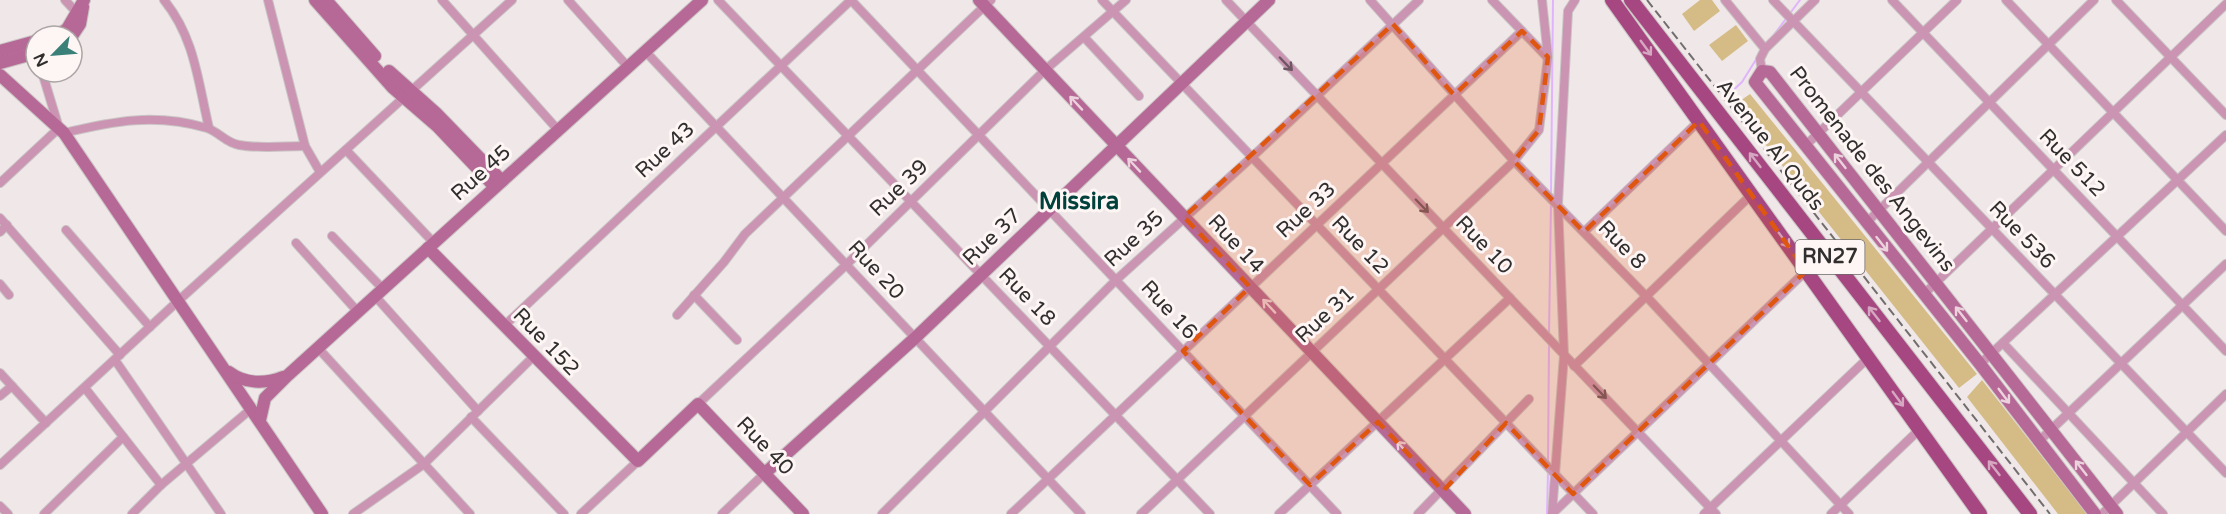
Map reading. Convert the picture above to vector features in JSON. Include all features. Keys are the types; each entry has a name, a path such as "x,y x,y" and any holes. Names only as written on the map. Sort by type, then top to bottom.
{"main road":[{"name":"Avenue Al Quds","path":"1612,0 1920,429 1976,512"},
{"name":"Avenue Al Quds","path":"1631,0 2030,514"}],"street":[{"path":"65,0 79,14"},
{"path":"76,24 84,0"},
{"path":"164,0 180,20 188,36 208,128"},
{"path":"268,0 305,146 320,172"},
{"path":"315,0 407,95 436,113 499,184"},
{"path":"326,0 407,95"},
{"path":"442,0 558,130"},
{"path":"0,465 512,0"},
{"path":"568,0 628,67"},
{"name":"Rue 18","path":"718,0 1210,514"},
{"name":"Rue 43","path":"504,326 851,0"},
{"name":"Rue 16","path":"851,0 1337,514"},
{"name":"Rue 12","path":"1102,0 1593,514"},
{"name":"Rue 39","path":"696,407 846,265 1045,70 1126,0"},
{"name":"Rue 10","path":"1226,0 1637,431 1710,512"},
{"name":"Rue 37","path":"762,476 915,338 1269,0"},
{"name":"Rue 8","path":"1370,0 1514,161 1646,296 1849,514"},
{"name":"Rue 35","path":"882,514 1048,345 1419,0"},
{"path":"1492,0 1548,57"},
{"name":"Rue 31","path":"1141,514 1514,161 1539,130 1548,57 1542,0"},
{"path":"1552,514 1564,355 1558,204 1568,11 1575,0"},
{"path":"1725,0 1765,49"},
{"name":"Rue 536","path":"1773,0 2226,473"},
{"path":"1762,71 1760,59 1765,49 1815,0"},
{"name":"Rue 512","path":"1892,0 2226,351"},
{"path":"1805,146 1957,0"},
{"path":"2006,0 2226,231"},
{"path":"1866,223 2094,0"},
{"path":"2116,0 2226,115"},
{"name":"Rue 45","path":"260,420 265,398 287,376 628,67 696,2"},
{"path":"677,315 724,262 745,234 985,2"},
{"name":"Rue 14","path":"985,2 1116,146 1465,514"},
{"path":"1923,295 2226,4"},
{"path":"71,24 79,14"},
{"name":"Rue 33","path":"1011,514 1522,31"},
{"path":"1084,37 1139,96"},
{"path":"0,51 24,44"},
{"name":"Rue 20","path":"645,51 1082,514"},
{"path":"0,63 24,56"},
{"name":"Promenade des Angevins","path":"2095,514 1980,364 1755,82 1762,71 1770,72 1992,353 2110,511"},
{"path":"0,75 62,130 322,514"},
{"path":"46,84 62,130"},
{"path":"0,183 62,130 122,120 149,120 208,128 228,142 240,146 305,146"},
{"path":"1584,232 1699,121"},
{"path":"1980,364 2226,135"},
{"path":"346,150 431,245"},
{"path":"1574,366 1751,195"},
{"path":"0,218 3,229 118,357 220,514"},
{"path":"66,230 150,327"},
{"path":"332,236 478,411"},
{"path":"296,243 358,312"},
{"name":"Rue 152","path":"431,245 533,357 638,461"},
{"path":"2038,442 2226,264"},
{"path":"1552,514 1708,362 1806,271"},
{"path":"0,284 9,295"},
{"path":"693,295 737,340"},
{"path":"1279,514 1510,298"},
{"path":"2003,343 2163,514"},
{"path":"318,348 470,514"},
{"path":"353,514 423,464 533,357"},
{"path":"1710,512 1868,358"},
{"path":"225,368 237,378 252,382 273,381 287,376"},
{"path":"0,373 46,423"},
{"path":"0,396 12,386"},
{"path":"85,388 160,485"},
{"path":"2110,511 2134,483 2226,394"},
{"path":"1418,514 1529,399"},
{"path":"581,514 696,407"},
{"name":"Rue 40","path":"696,407 762,476 803,514"},
{"path":"139,512 160,485 251,409"},
{"path":"471,417 564,514"},
{"path":"1832,514 1920,429"},
{"path":"44,514 123,437"},
{"path":"722,514 762,476"},
{"name":"Rue 40","path":"762,476 793,514"},
{"path":"0,506 8,514"}],"highlighted area":[{"path":"1393,24 1454,95 1522,31 1548,57 1539,130 1514,161 1584,232 1699,121 1806,271 1573,494 1506,423 1443,491 1378,422 1310,485 1183,351 1250,287 1184,217"}],"shaded area":[{"path":"1700,0 1712,0 1720,11 1694,31 1682,14"},
{"path":"1736,25 1748,41 1722,61 1709,45"},
{"path":"1750,94 1977,374 1959,388 1734,105"},
{"path":"1982,380 2087,514 2058,514 1967,397"}],"waterway":[{"path":"1551,193 1553,0"},
{"path":"1773,36 1800,0"},
{"path":"1727,96 1742,82 1757,58"},
{"path":"1549,334 1551,202"},
{"path":"1548,463 1549,343"},
{"path":"1547,514 1548,472"}],"railway":[{"path":"1647,0 2050,514"}],"district":[{"name":"Missira","path":"1079,201"}]}
